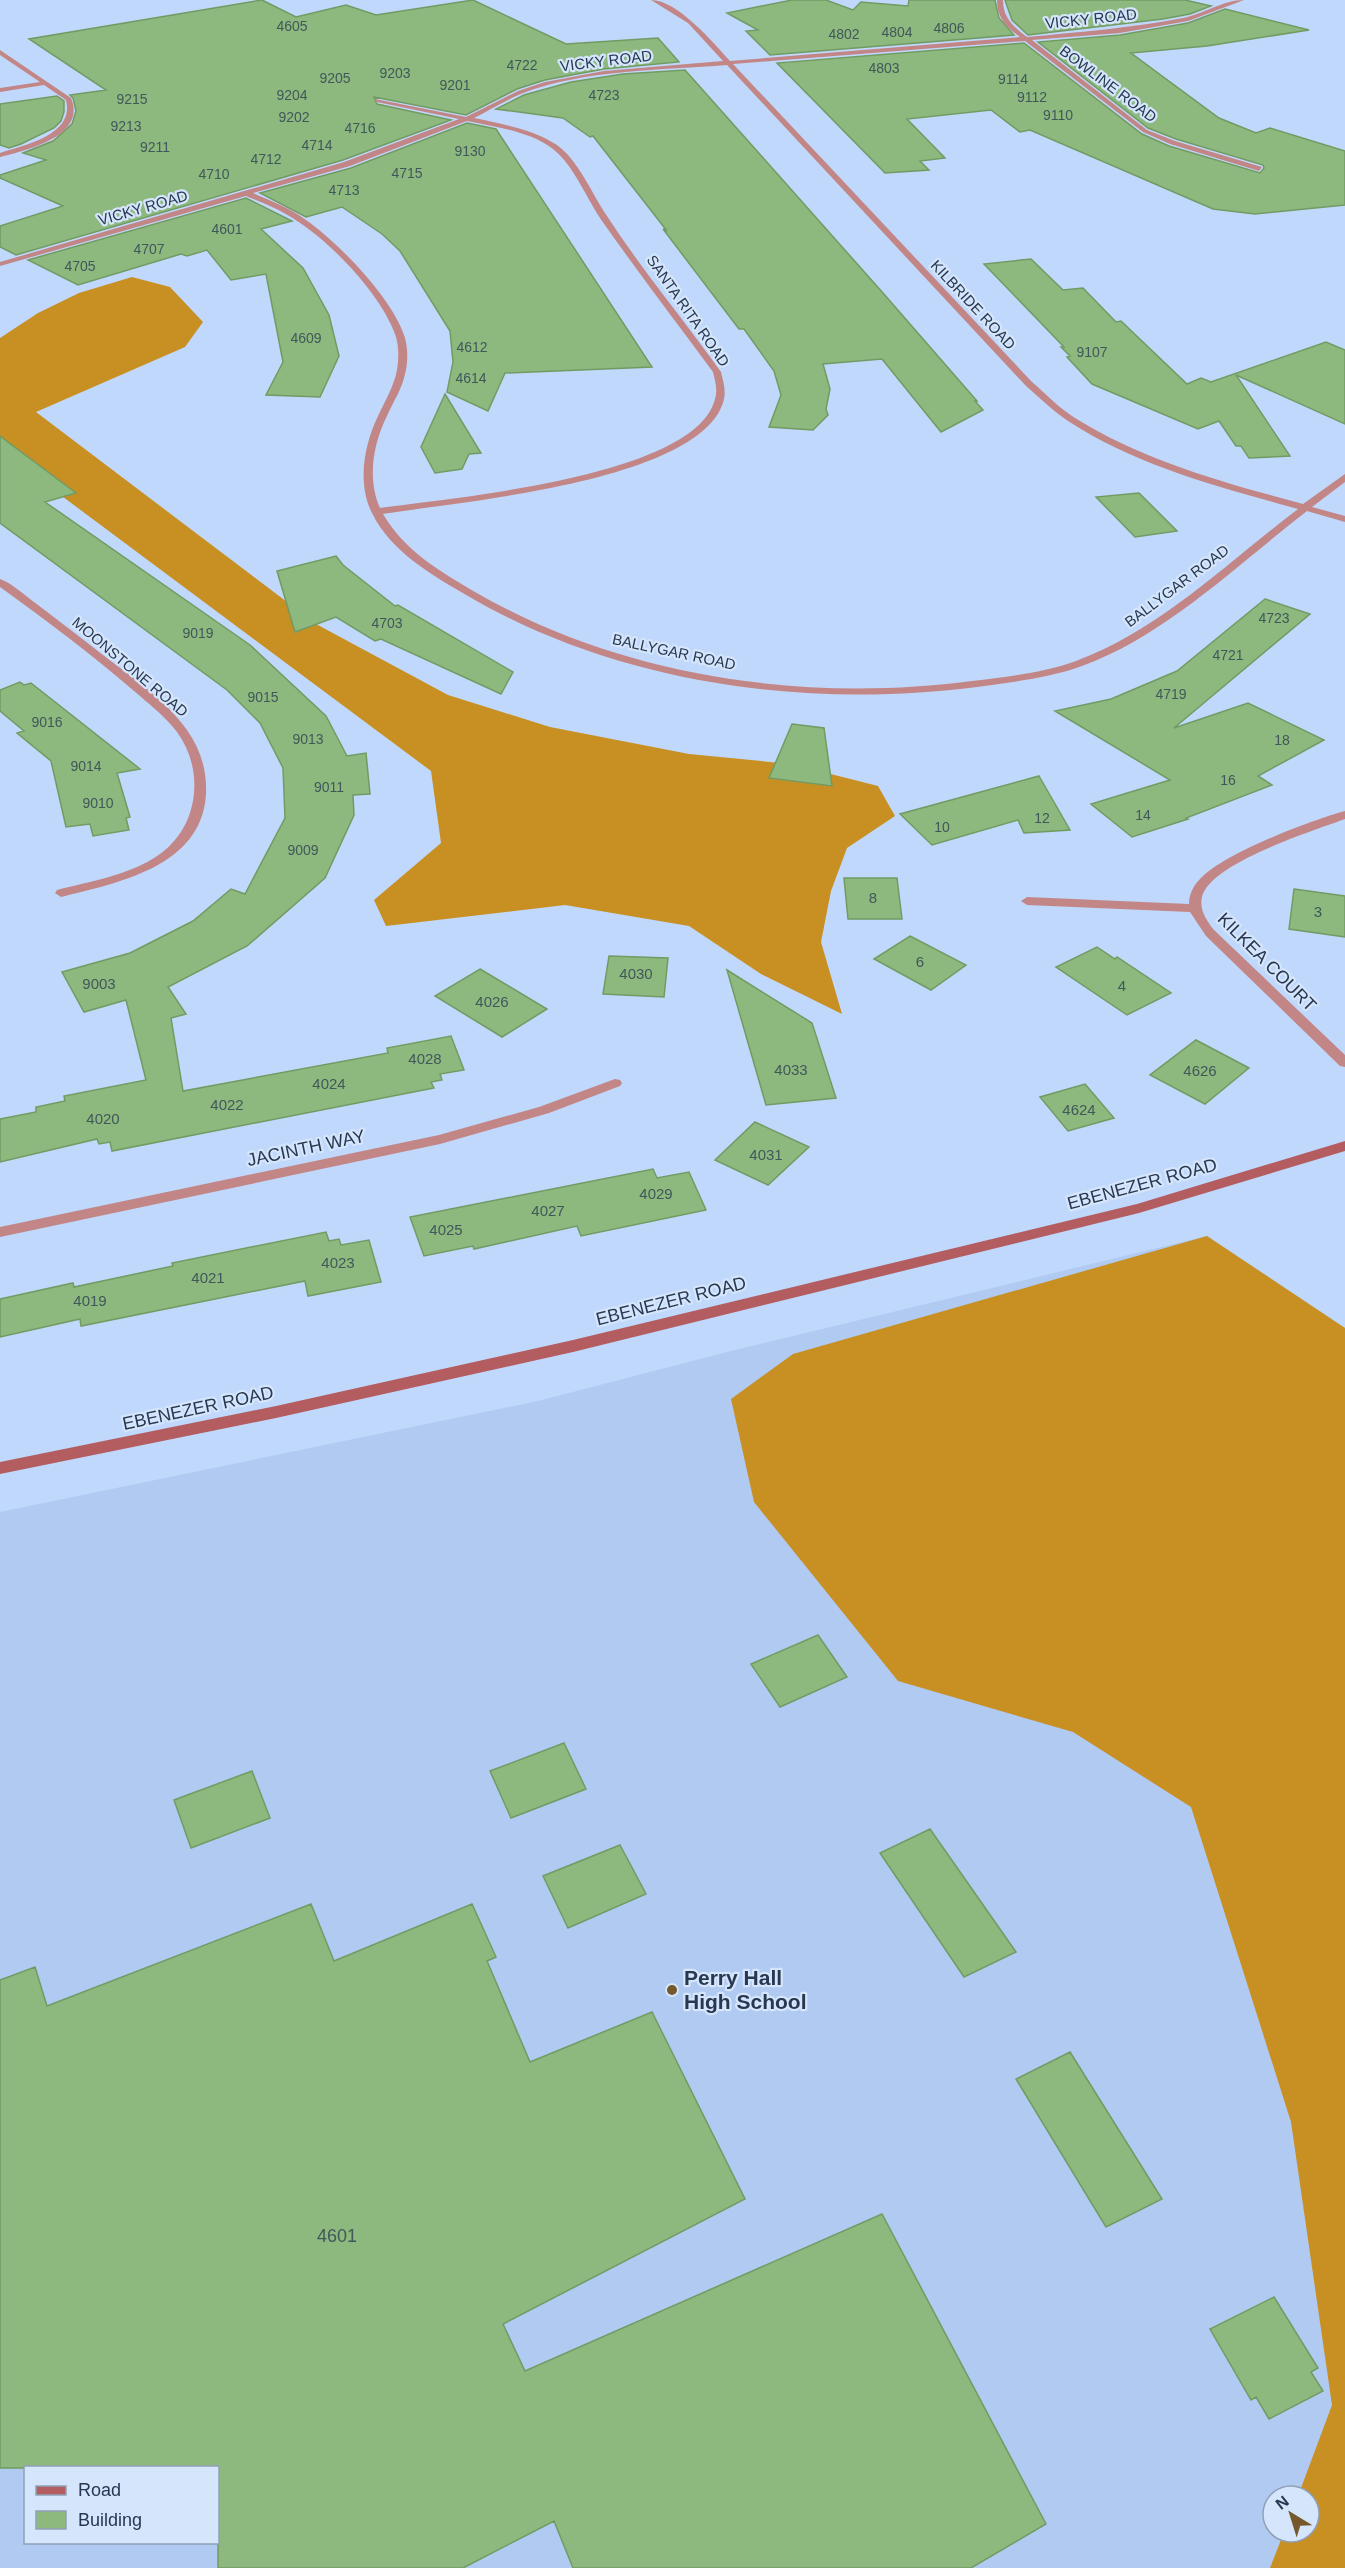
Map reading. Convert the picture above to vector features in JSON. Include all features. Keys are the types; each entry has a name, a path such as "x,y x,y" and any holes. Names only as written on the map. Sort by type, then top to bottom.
{"street":[{"name":"KILBRIDE ROAD","path":"654,0 690,22 1029,384 1070,418 1132,451 1177,469 1345,519"},
{"name":"BOWLINE ROAD","path":"1000,0 1000,13 1003,18 1026,39 1145,131 1170,142 1229,157 1259,169"},
{"name":"VICKY ROAD","path":"0,264 347,164 469,118 520,92 561,80 597,74 1026,39 1153,26 1188,19 1241,0"},
{"path":"0,52 69,99 73,108 67,126 41,140 0,155"},
{"path":"0,90 46,83"},
{"name":"SANTA RITA ROAD","path":"376,512 538,487 633,465 666,452 690,437 708,420 717,406 721,391 717,372 604,218 581,179 562,153 536,137 510,128 377,100"},
{"name":"BALLYGAR ROAD","path":"246,193 296,217 326,238 357,272 399,334 402,352 400,374 392,400 377,426 368,470 369,489 376,512 386,527 417,560 484,602 542,631 594,650 712,678 841,691 961,687 1075,665 1113,650 1152,627 1345,477"},
{"name":"MOONSTONE ROAD","path":"2,585 115,670 183,731 195,752 201,782 199,809 192,830 174,849 150,864 120,876 61,893"},
{"name":"KILKEA COURT","path":"1345,815 1238,857 1203,882 1196,894 1195,908 1198,917 1210,933 1345,1063"},
{"name":"KILKEA COURT","path":"1027,901 1195,908"},
{"name":"JACINTH WAY","path":"0,1232 440,1139 544,1110 615,1083"},
{"name":"EBENEZER ROAD","path":"0,1468 276,1412 573,1346 1139,1208 1345,1146"}],"shaded area":[{"path":"132,277 170,287 203,322 185,347 36,412 316,624 448,695 550,727 689,754 791,764 878,786 895,816 847,848 831,891 821,942 842,1014 761,974 689,926 565,905 386,926 374,900 441,843 431,771 0,450 0,338 38,313 79,293"},
{"name":"Perry Hall High School","path":"1207,1236 1345,1328 1345,2568 0,2568 0,1512 538,1401 731,1351"},
{"path":"1207,1236 1345,1328 1345,2568 1270,2568 1279,2544 1321,2544 1321,2484 1302,2484 1332,2405 1291,2122 1191,1807 1073,1732 898,1681 754,1502 731,1399 793,1354"}],"building":[{"path":"262,0 296,17 346,5 376,15 473,0 566,44 658,38 679,62 604,69 545,80 517,89 466,115 374,97 377,104 451,120 343,160 16,255 0,247 0,226 63,206 0,178 0,175 46,160 23,153 53,141 72,124 76,111 70,95 106,90 29,39"},
{"path":"792,0 826,0 853,10 861,2 908,6 909,0 995,0 999,18 1014,35 770,55 746,31 758,30 727,13"},
{"path":"1005,0 1185,0 1211,6 1190,14 1163,19 1028,35 1012,20"},
{"path":"1225,9 1309,30 1207,46 1131,53 1219,118 1256,133 1270,128 1345,151 1345,205 1255,214 1213,209 1030,130 1020,132 991,110 907,119 945,158 920,161 929,170 885,173 777,63 1024,43 1142,134 1169,146 1260,173 1264,168 1263,165 1176,139 1148,128 1038,42 1120,35 1188,23"},
{"path":"685,70 883,293 983,410 941,432 882,359 823,364 830,389 826,409 828,415 813,430 769,427 781,395 774,371 744,329 739,329 593,136 590,137 563,118 496,109 524,95 571,82 623,74"},
{"path":"57,96 64,101 64,112 61,121 54,128 9,148 0,145 0,104"},
{"path":"467,123 496,129 652,367 505,373 488,411 447,392 453,362 450,331 400,251 382,234 342,207 306,217 260,193 351,168"},
{"path":"246,198 292,221 261,229 303,268 329,315 339,356 320,397 266,395 283,362 266,274 231,280 207,250 187,256 181,254 78,285 28,260"},
{"path":"1031,259 1063,290 1083,288 1116,322 1121,321 1187,384 1201,378 1211,382 1326,342 1345,350 1345,424 1236,375 1290,456 1249,458 1241,446 1236,446 1219,421 1198,429 1092,384 1067,357 1070,356 1061,347 1064,347 984,264"},
{"path":"445,394 481,453 469,454 462,469 435,473 421,447"},
{"path":"0,436 76,493 45,502 250,645 326,716 347,756 366,753 370,794 353,795 354,815 325,878 247,946 168,987 186,1014 171,1018 183,1091 388,1053 387,1048 451,1036 464,1070 440,1074 442,1080 431,1082 434,1088 112,1151 110,1142 99,1144 97,1139 0,1162 0,1119 36,1112 36,1107 65,1101 64,1096 146,1080 126,1000 84,1012 62,972 130,953 193,921 231,889 245,894 285,818 283,768 260,723 227,690 0,523"},
{"path":"1139,493 1177,531 1135,537 1096,497"},
{"path":"336,556 343,565 395,606 398,605 513,672 501,694 381,639 375,641 336,617 295,632 277,571"},
{"path":"1265,599 1310,614 1174,728 1248,703 1324,740 1258,776 1272,785 1186,818 1188,819 1132,837 1091,804 1170,780 1055,711 1111,699 1177,671"},
{"path":"20,682 24,685 31,683 140,769 117,773 130,817 126,818 129,830 93,836 90,824 66,827 51,761 17,733 24,731 0,711 0,690"},
{"path":"792,724 824,728 832,786 769,778"},
{"path":"1039,776 1070,830 1024,833 1018,820 932,845 900,814"},
{"path":"844,878 897,878 902,919 848,919"},
{"path":"1294,889 1345,896 1345,937 1289,929"},
{"path":"910,936 966,965 931,990 874,959"},
{"path":"1097,947 1115,959 1117,957 1171,993 1127,1015 1056,967"},
{"path":"609,956 668,958 664,997 603,994"},
{"path":"480,969 547,1009 502,1037 435,996"},
{"path":"727,970 812,1023 836,1098 766,1105"},
{"path":"1196,1040 1249,1068 1205,1104 1150,1075"},
{"path":"1085,1084 1114,1118 1068,1131 1040,1097"},
{"path":"755,1122 809,1147 768,1185 715,1160"},
{"path":"653,1169 657,1178 689,1172 706,1210 581,1236 577,1226 474,1249 473,1246 424,1256 410,1217"},
{"path":"326,1232 329,1241 339,1239 341,1245 369,1240 381,1282 308,1296 305,1281 81,1326 80,1319 0,1337 0,1299 73,1283 74,1287 173,1266 172,1263"},
{"path":"818,1635 847,1677 780,1707 751,1664"},
{"path":"564,1743 586,1789 511,1818 490,1771"},
{"path":"252,1771 270,1818 191,1848 174,1800"},
{"path":"930,1829 1016,1952 964,1977 880,1853"},
{"path":"620,1845 646,1894 568,1928 543,1876"},
{"name":"Perry Hall High School","path":"311,1904 334,1961 472,1904 496,1957 487,1961 530,2062 652,2012 745,2199 503,2324 525,2371 882,2214 1046,2524 971,2568 573,2568 554,2521 463,2568 218,2568 219,2466 0,2468 0,1980 35,1967 47,2006"},
{"path":"1070,2052 1162,2199 1106,2227 1016,2079"},
{"path":"1274,2297 1318,2368 1311,2372 1323,2391 1269,2419 1256,2397 1251,2400 1210,2329"}],"place":[{"name":"Perry Hall High School","path":"672,1990"}]}
